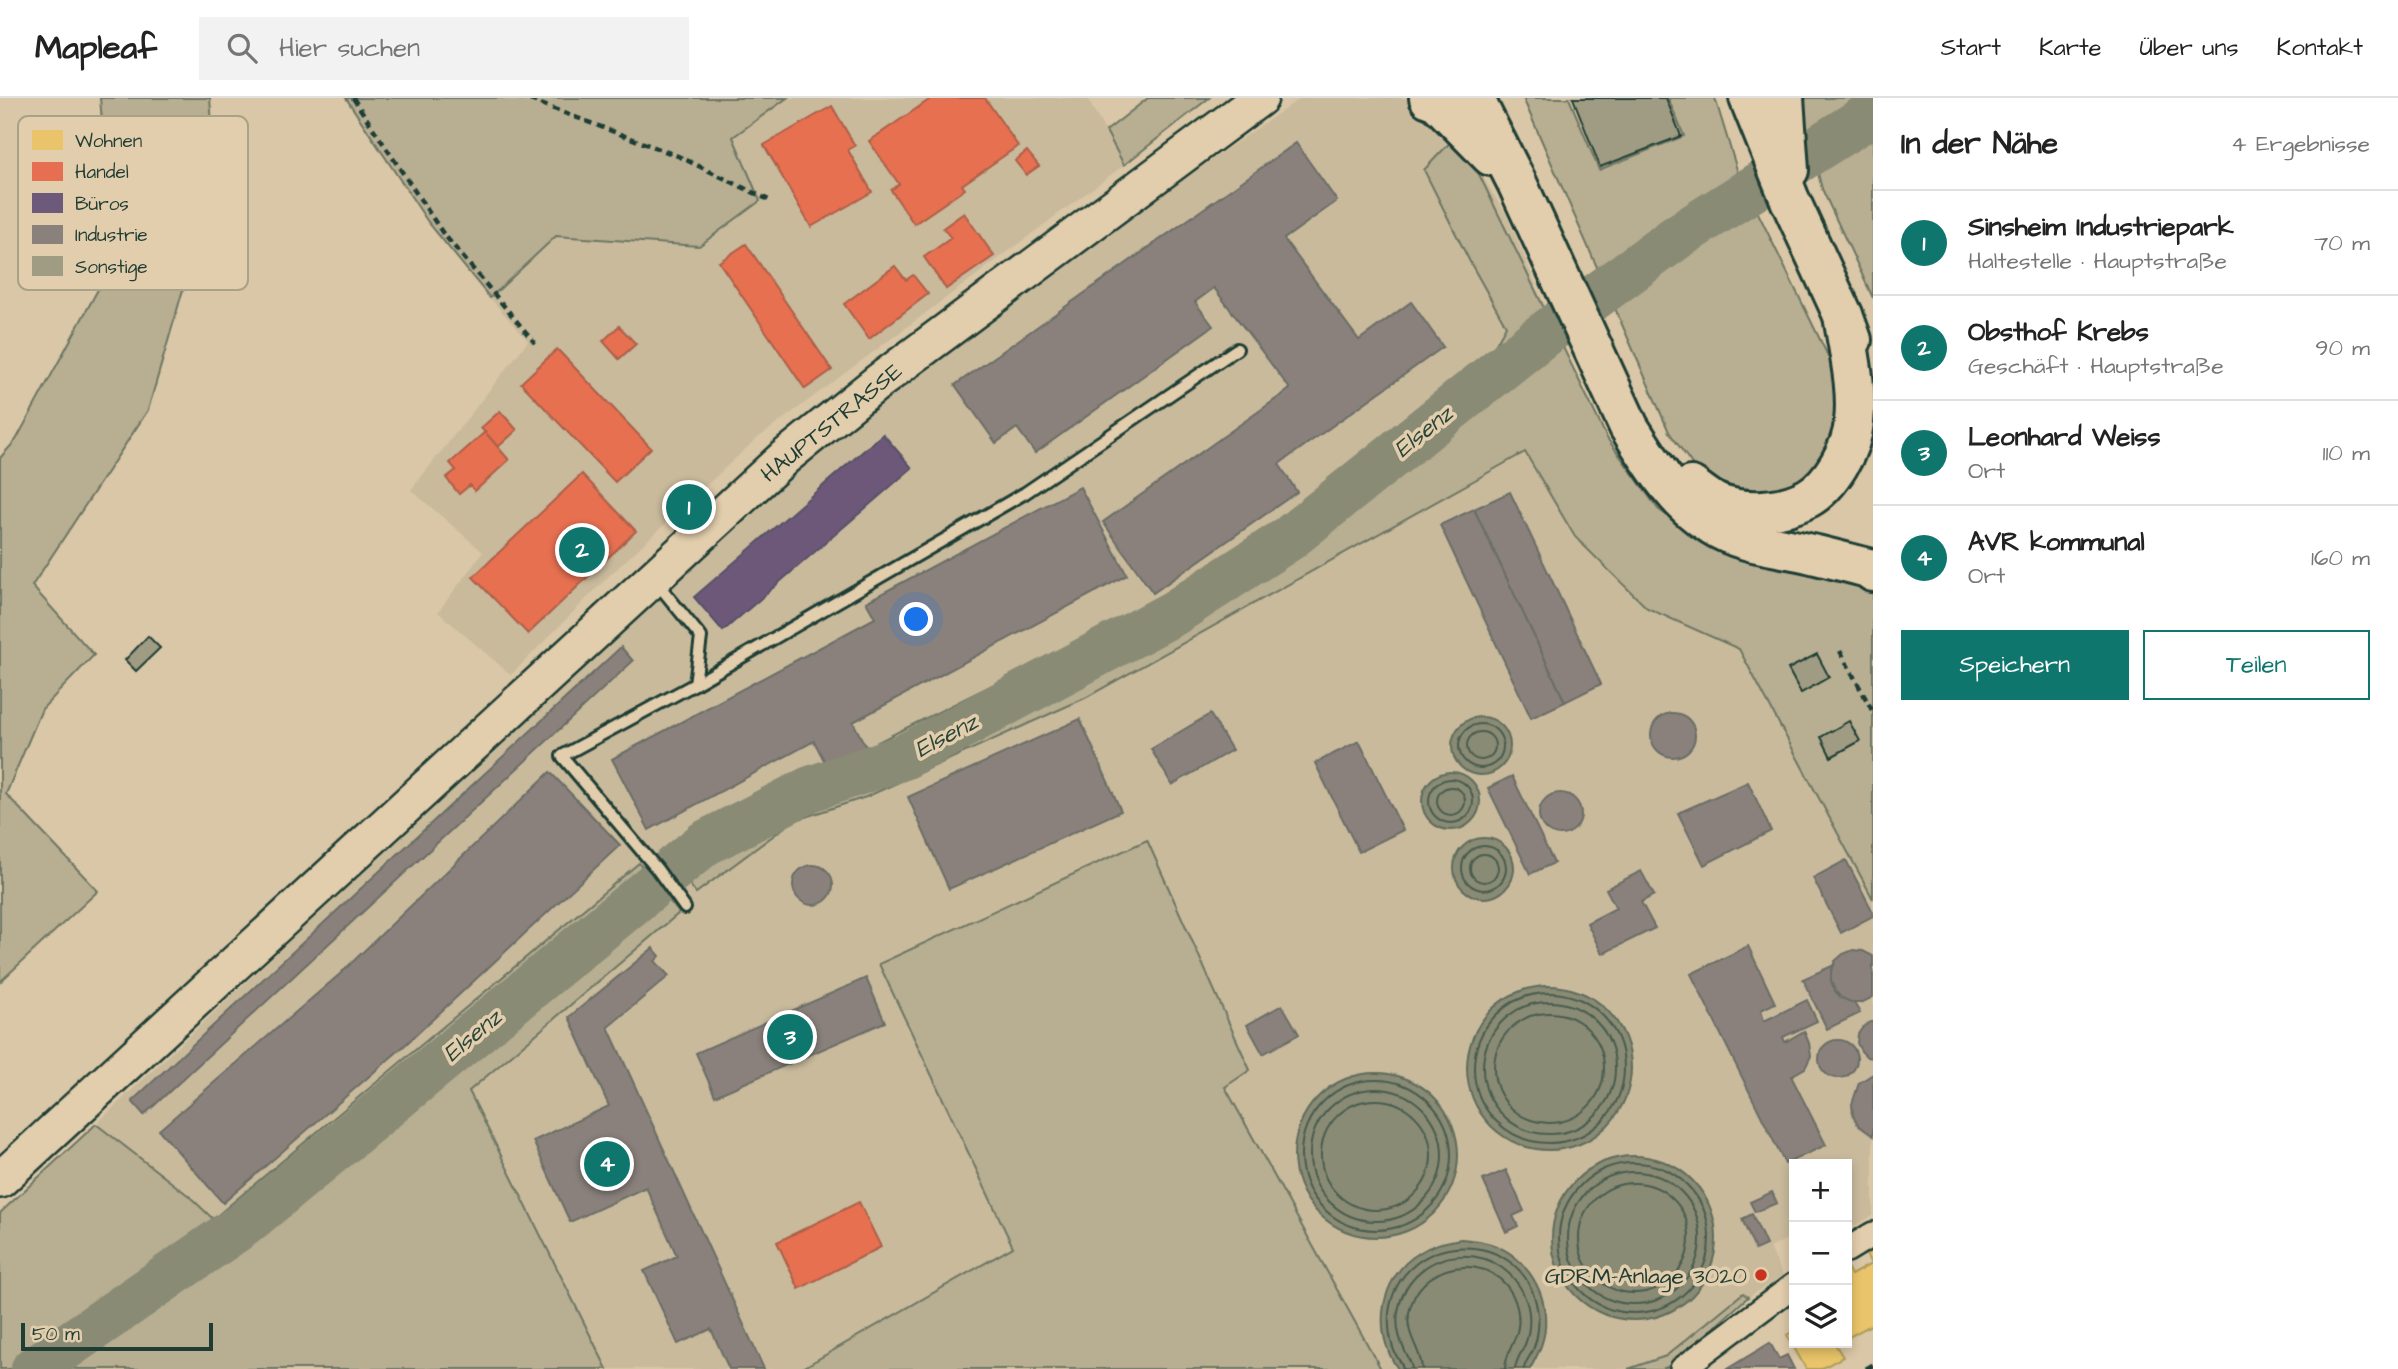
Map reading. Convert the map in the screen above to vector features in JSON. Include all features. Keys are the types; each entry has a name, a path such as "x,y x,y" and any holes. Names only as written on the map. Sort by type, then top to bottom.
{"highway":[{"path":"1429,98 1437,101 1517,183"},
{"path":"1474,98 1517,183 1629,426 1649,460 1680,498 1712,526 1750,541 1801,551 1868,568 1873,572"},
{"path":"1762,100 1798,214 1843,315 1873,405"},
{"path":"1649,460 1718,503 1748,509 1780,508 1809,497 1832,474 1849,447 1854,422 1853,390 1843,315"},
{"path":"1843,315 1873,343"}],"main road":[{"name":"HAUPTSTRASSE","path":"0,1180 785,457 878,382 1260,98"}],"street":[{"path":"1852,1247 1873,1234"},
{"path":"1682,1369 1789,1289"}],"lane":[{"path":"685,908 657,869 562,756 695,684 1025,493 1237,349"},
{"path":"653,578 701,637 695,684"}],"path":[{"path":"353,98 442,232 535,343"},
{"path":"518,98 525,98 678,156 771,201"},
{"path":"1840,651 1873,712"}],"shaded area":[{"path":"100,98 210,98 211,116 102,116"},
{"path":"346,98 787,98 733,137 760,201 699,246 556,236 490,298 428,222"},
{"path":"787,98 1087,98 1124,165 754,441 610,575 511,675 438,612 483,552 411,490 528,341 490,298 556,236 699,246 760,201 732,137"},
{"path":"1148,98 1209,98 1124,165 1106,131"},
{"path":"1301,98 1410,98 1441,110 1507,216 1551,320 1292,515 1184,583 1085,697 1525,451 1574,538 1647,609 1739,648 1873,899 1873,1215 1852,1227 1852,1159 1789,1159 1789,1238 1770,1248 1783,1276 1748,1297 1743,1293 1666,1356 1628,1369 1381,1369 1225,1087 1249,1070 1147,841 880,964 1013,1247 801,1369 607,1369 469,1091 679,914 639,863 213,1219 189,1196 96,1124 489,752 811,456 969,332 1145,205"},
{"path":"1523,98 1569,98 1599,170 1684,136 1668,98 1715,98 1737,170 1832,364 1839,416 1820,461 1789,493 1756,496 1699,474 1669,432"},
{"path":"1806,98 1873,98 1873,298 1822,189 1802,112"},
{"path":"1459,133 1607,438 1658,509 1695,536 1873,588 1873,899 1739,649 1647,608 1575,537 1525,452 1085,698 866,797 793,821 696,893 673,862 673,851 816,773 827,776 867,755 868,747 1066,648 1184,583 1292,515 1479,374 1506,326 1424,170"},
{"path":"98,290 183,290 148,410 32,586 94,655 42,709 6,794 98,891 0,982 0,458 16,440"},
{"path":"1147,840 1250,1070 1225,1087 1381,1369 801,1369 1013,1247 879,964"},
{"path":"639,863 679,913 469,1091 607,1369 0,1369 0,1213 96,1124 189,1196 213,1219"},
{"path":"1743,1293 1748,1297 1672,1365 1662,1369 1628,1369 1666,1356"}],"water":[{"path":"1475,717 1487,717 1497,721 1506,730 1510,752 1502,767 1487,775 1475,775 1465,771 1456,762 1452,752 1452,740 1456,730 1465,721"},
{"path":"1445,772 1457,772 1472,780 1480,795 1480,807 1472,822 1457,830 1445,830 1430,822 1422,807 1422,795 1430,780"},
{"path":"1484,838 1505,847 1514,868 1505,889 1484,898 1463,889 1454,868 1463,847"},
{"path":"1549,986 1580,993 1607,1010 1624,1037 1631,1068 1624,1099 1607,1126 1580,1143 1549,1150 1518,1143 1491,1126 1474,1099 1467,1068 1474,1037 1491,1010 1518,993"},
{"path":"1376,1073 1407,1080 1434,1097 1451,1124 1458,1155 1451,1186 1434,1213 1407,1230 1376,1237 1345,1230 1318,1213 1301,1186 1294,1155 1301,1124 1318,1097 1345,1080"},
{"path":"1634,1156 1665,1163 1692,1180 1709,1207 1716,1238 1709,1269 1692,1296 1665,1313 1634,1320 1603,1313 1576,1296 1559,1269 1552,1238 1559,1207 1576,1180 1603,1163"},
{"path":"1461,1239 1497,1246 1510,1253 1530,1273 1537,1286 1545,1313 1545,1328 1542,1344 1530,1369 1398,1369 1390,1355 1383,1323 1384,1306 1395,1276 1406,1263 1424,1250"}],"building: Wohnen":[{"path":"1873,1250 1873,1324 1852,1335 1852,1274 1871,1264 1866,1254"},
{"path":"1794,1348 1837,1348 1843,1357 1821,1369 1806,1369"}],"building: Handel":[{"path":"932,98 985,98 1018,146 962,185 965,189 914,224 891,190 899,184 869,141"},
{"path":"832,106 855,146 848,150 872,192 811,227 764,145"},
{"path":"1027,151 1039,166 1026,175 1015,161"},
{"path":"964,213 994,256 946,289 924,257 951,238 943,228"},
{"path":"746,244 832,370 805,389 719,262"},
{"path":"895,266 906,280 913,275 928,294 869,339 844,304"},
{"path":"619,326 636,344 619,359 603,341"},
{"path":"557,349 651,448 615,482 521,383"},
{"path":"500,411 517,430 498,447 481,428"},
{"path":"485,432 509,460 475,491 470,485 459,494 446,478 456,470 450,463"},
{"path":"582,474 636,531 528,634 473,577"},
{"path":"859,1202 881,1247 799,1289 777,1242"}],"building: Büros":[{"path":"883,434 912,468 723,631 694,597"}],"building: Industrie":[{"path":"1296,143 1337,201 1284,239 1359,340 1411,302 1443,347 1279,464 1297,492 1153,593 1103,522 1290,389 1214,288 1195,302 1213,326 1035,453 1017,428 996,443 955,385"},
{"path":"1080,487 1127,575 853,722 867,749 829,770 814,741 649,830 612,759 875,618 866,602"},
{"path":"1510,492 1601,684 1565,702 1474,509"},
{"path":"1474,509 1565,702 1531,718 1440,525"},
{"path":"621,647 633,661 144,1115 132,1101"},
{"path":"1673,713 1688,720 1695,735 1688,750 1673,757 1658,750 1651,735 1658,720"},
{"path":"1210,714 1232,750 1172,785 1151,749"},
{"path":"1080,719 1121,811 949,889 908,797"},
{"path":"1359,741 1403,830 1359,852 1315,763"},
{"path":"550,772 620,845 404,1046 223,1203 159,1130 340,974"},
{"path":"1512,776 1554,863 1530,874 1488,788"},
{"path":"1748,782 1771,831 1704,865 1678,813"},
{"path":"1560,793 1575,799 1581,814 1575,829 1560,835 1545,829 1539,814 1545,799"},
{"path":"1846,860 1873,916 1841,933 1813,878"},
{"path":"813,865 827,871 833,885 827,899 813,905 799,899 793,885 799,871"},
{"path":"1641,871 1654,895 1641,902 1655,928 1602,954 1587,923 1616,908 1606,889"},
{"path":"1748,946 1775,1003 1761,1010 1764,1021 1807,1000 1817,1021 1783,1037 1785,1042 1804,1031 1809,1043 1811,1056 1805,1068 1791,1076 1826,1145 1796,1159 1789,1159 1785,1164 1691,974"},
{"path":"653,948 660,956 655,961 669,976 608,1027 764,1369 729,1369 711,1329 678,1344 644,1271 677,1256 646,1187 570,1222 533,1141 609,1106 569,1017"},
{"path":"1853,950 1873,956 1873,997 1861,1003 1851,1003 1841,998 1831,981 1835,961"},
{"path":"1834,965 1831,981 1835,991 1841,998 1854,1003 1860,1013 1827,1029 1803,979"},
{"path":"866,978 885,1022 715,1096 696,1053"},
{"path":"1282,1005 1299,1034 1263,1054 1247,1025"},
{"path":"1873,1022 1873,1058 1867,1057 1857,1043 1858,1034"},
{"path":"1838,1040 1851,1046 1857,1059 1851,1072 1838,1078 1825,1072 1819,1059 1825,1046"},
{"path":"1873,1074 1873,1136 1858,1125 1852,1104 1859,1083"},
{"path":"1506,1170 1524,1211 1513,1216 1518,1226 1506,1232 1483,1180"},
{"path":"1772,1192 1777,1203 1755,1212 1750,1202"},
{"path":"1752,1214 1766,1245 1755,1250 1742,1219"},
{"path":"1770,1343 1779,1359 1787,1355 1794,1369 1727,1369"}],"building: Sonstige":[{"path":"1573,98 1666,98 1681,136 1600,167"},
{"path":"148,636 160,648 136,671 125,660"},
{"path":"1817,654 1829,677 1801,693 1788,669"},
{"path":"1849,721 1860,741 1831,757 1821,737"}],"waterway":[{"name":"Elsenz","path":"34,1369 244,1224 705,843 810,789 904,757 1174,613 1288,539 1539,338 1677,237 1873,113"}],"railway":[{"path":"1866,1369 1873,1365"}],"place":[{"name":"Sinsheim Industriepark","path":"689,507"},
{"name":"Obsthof Krebs","path":"582,550"},
{"name":"Leonhard Weiss","path":"790,1037"},
{"name":"AVR kommunal","path":"607,1164"},
{"name":"GDRM-Anlage 3020","path":"1761,1275"}]}
